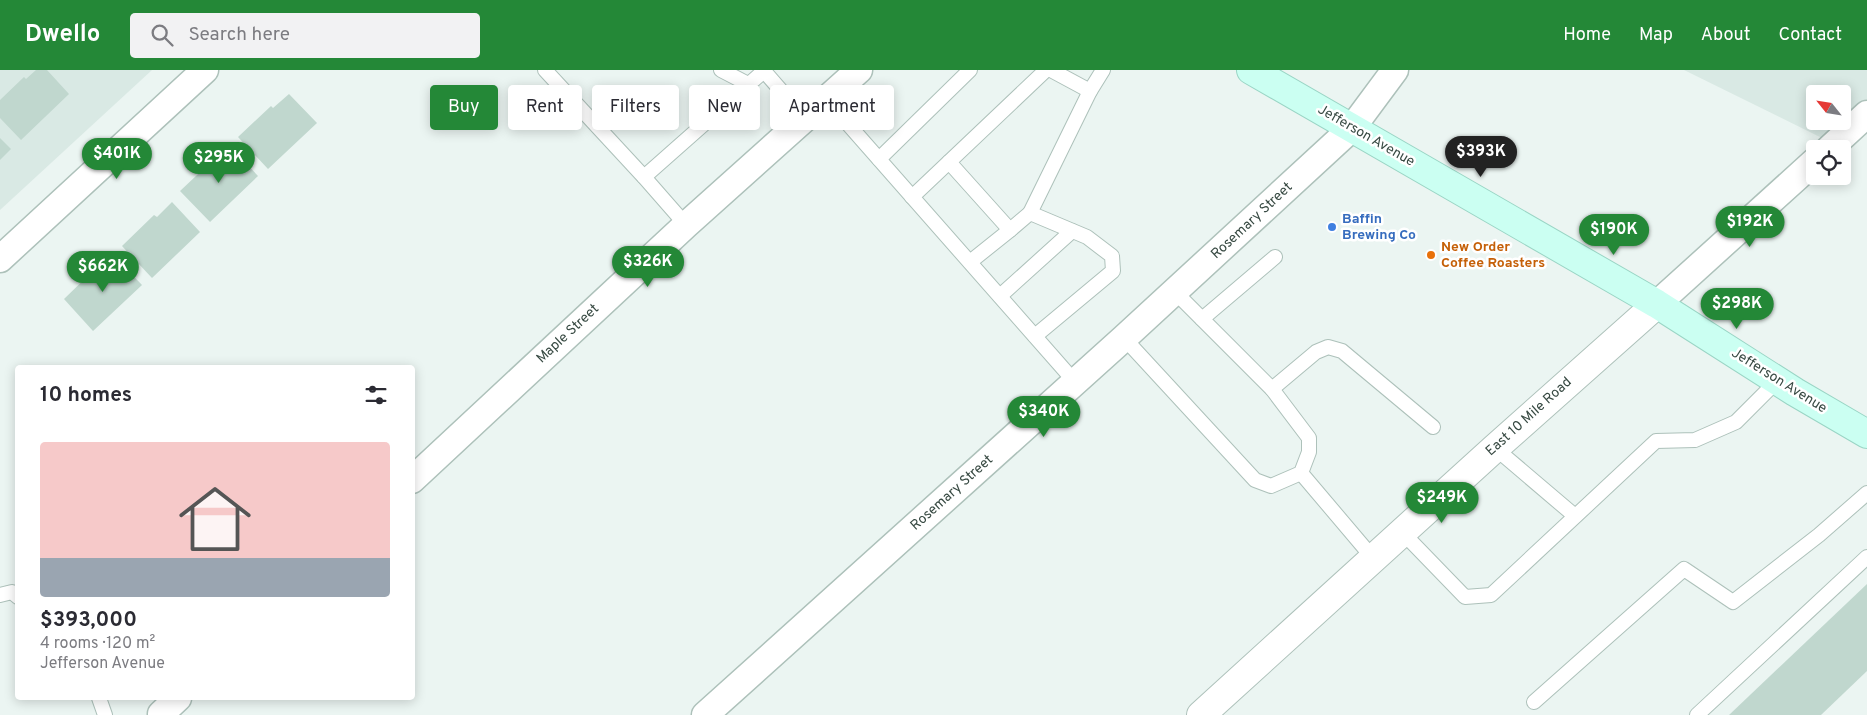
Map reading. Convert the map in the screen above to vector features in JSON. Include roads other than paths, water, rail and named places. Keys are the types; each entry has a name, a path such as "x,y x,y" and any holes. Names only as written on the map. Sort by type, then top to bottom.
{"main road":[{"name":"Jefferson Avenue","path":"1251,70 1656,304 1777,381 1867,434"}],"street":[{"path":"0,259 205,70"},
{"name":"Maple Street","path":"842,85 859,70"},
{"name":"Rosemary Street","path":"705,715 1076,382 1352,128 1394,70"},
{"path":"1839,140 1867,114"},
{"name":"Maple Street","path":"415,477 686,225 792,130"},
{"name":"East 10 Mile Road","path":"1201,715 1806,169"}],"lane":[{"path":"544,70 686,225"},
{"path":"721,70 748,84"},
{"path":"879,158 970,70"},
{"path":"912,197 1046,70"},
{"path":"1051,70 1090,91"},
{"path":"970,262 1030,213 1090,91 1103,70"},
{"path":"644,177 765,71 777,85"},
{"path":"854,130 1076,382"},
{"path":"949,162 1010,230"},
{"path":"1030,213 1087,237 1112,256 1113,271 1035,336"},
{"path":"1000,296 1072,231"},
{"path":"1202,319 1275,257"},
{"path":"1124,338 1255,480 1271,486 1301,473 1309,452 1309,438 1272,389 1175,292"},
{"path":"1272,389 1316,352 1328,347 1342,350 1433,427"},
{"path":"1402,532 1465,597 1491,595 1656,441 1695,440 1736,422 1777,381"},
{"path":"1495,448 1575,516"},
{"path":"1301,473 1373,558"},
{"path":"1534,702 1684,569 1733,602 1819,534 1867,493"},
{"path":"1697,715 1867,557"},
{"path":"0,595 12,592 15,594"},
{"path":"100,700 105,715"}],"place":[{"name":"Baffin Brewing Co","path":"1332,227"},
{"name":"New Order Coffee Roasters","path":"1431,255"}]}
